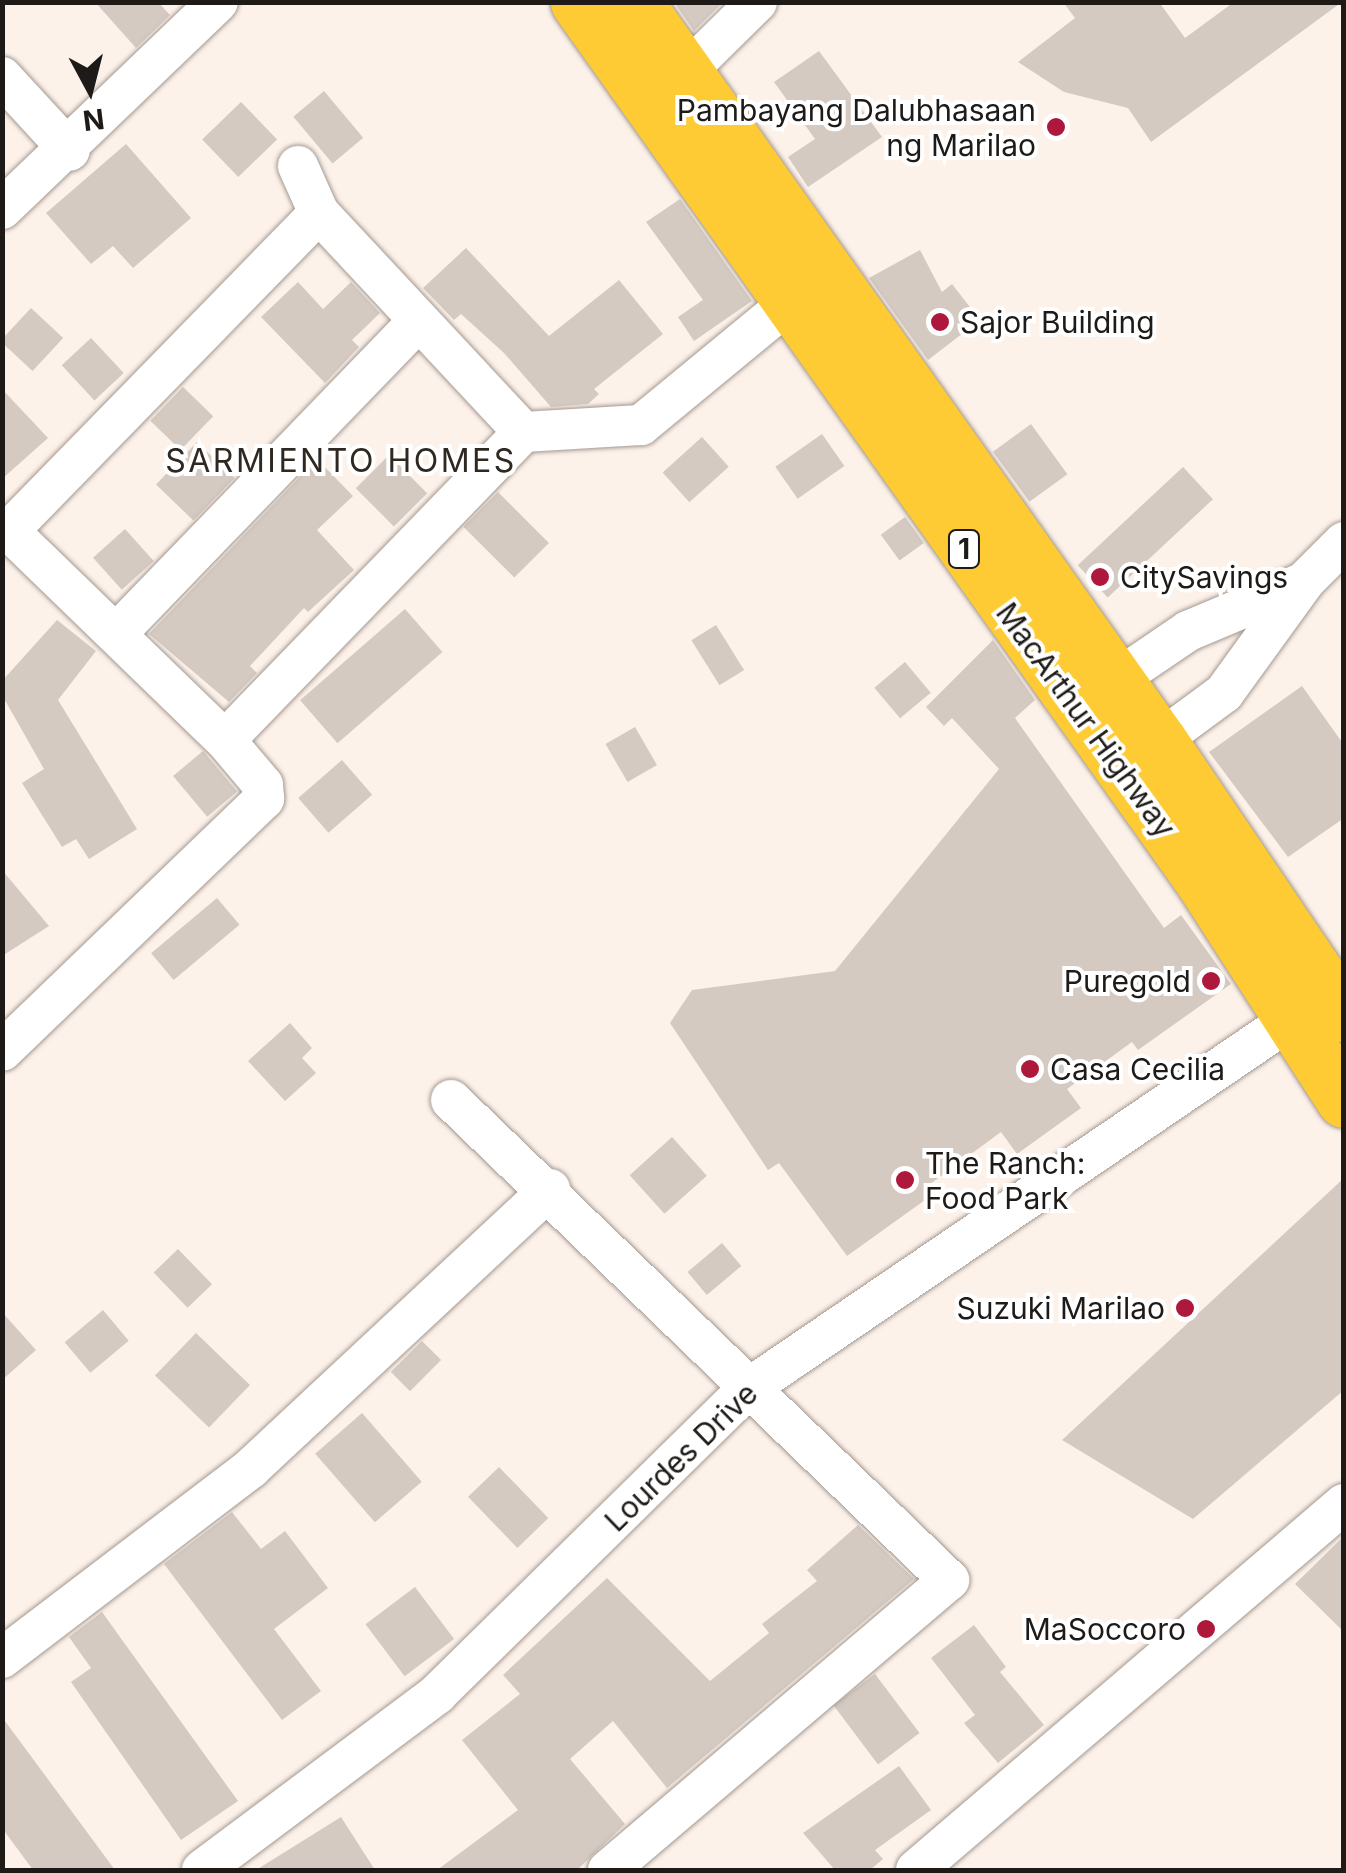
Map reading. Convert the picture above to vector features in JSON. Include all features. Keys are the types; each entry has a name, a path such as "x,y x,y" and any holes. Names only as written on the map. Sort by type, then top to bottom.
{"highway":[{"name":"MacArthur Highway","path":"578,2 807,288 1159,741 1318,1016 1344,1100"},
{"name":"MacArthur Highway","path":"636,2 685,73 807,288 1318,1016"}],"street":[{"path":"2,210 70,151 218,2"},
{"path":"685,73 757,2"},
{"path":"2,77 70,151"},
{"path":"298,166 319,213 523,432"},
{"path":"2,1050 264,798 263,785 225,740 9,531 319,213"},
{"path":"225,740 523,432 641,425 807,288"},
{"path":"117,633 417,322"},
{"path":"1159,741 1224,693 1306,581 1344,542"},
{"path":"1114,682 1188,631 1306,581"},
{"name":"Lourdes Drive","path":"202,1870 438,1694 746,1390 1318,1016"},
{"path":"452,1100 550,1190 746,1390 949,1580 608,1870"},
{"path":"2,1658 251,1468 550,1190"},
{"path":"916,1870 1344,1504"}],"building":[{"path":"95,2 158,2 170,15 136,48"},
{"path":"674,2 723,2 694,31"},
{"path":"1063,2 1159,2 1185,38 1234,2 1342,2 1151,142 1128,108 1064,92 1018,62 1075,18"},
{"path":"819,51 882,137 808,187 788,157 815,139 774,82"},
{"path":"324,91 363,138 333,163 293,117"},
{"path":"241,102 277,139 238,177 202,140"},
{"path":"126,144 191,218 133,268 113,246 91,264 46,213"},
{"path":"680,199 752,301 694,341 678,317 703,300 646,222"},
{"path":"466,248 549,336 619,280 663,334 594,389 599,394 588,404 551,407 504,353 461,314 454,320 423,288"},
{"path":"920,250 942,292 952,284 980,320 928,360 869,278"},
{"path":"298,282 323,309 351,282 380,313 352,340 359,347 325,383 261,317"},
{"path":"31,308 63,338 32,371 2,342"},
{"path":"91,338 124,373 94,400 62,365"},
{"path":"183,387 213,416 181,450 150,421"},
{"path":"2,389 48,438 2,479"},
{"path":"1031,424 1067,474 1029,502 993,452"},
{"path":"822,434 844,466 798,499 775,467"},
{"path":"702,437 729,467 689,502 663,472"},
{"path":"197,442 234,478 193,521 156,484"},
{"path":"389,455 427,493 394,526 356,488"},
{"path":"317,459 353,496 317,530 354,570 308,612 304,608 250,666 257,673 229,702 149,634"},
{"path":"1183,467 1213,499 1108,597 1078,565"},
{"path":"498,492 549,543 514,578 463,527"},
{"path":"905,517 924,543 900,561 881,535"},
{"path":"125,529 154,561 122,590 93,558"},
{"path":"405,609 442,652 337,743 300,700"},
{"path":"57,620 96,651 58,700 137,829 89,859 76,839 62,847 22,783 44,769 2,695 2,681"},
{"path":"716,625 744,670 719,685 691,640"},
{"path":"993,640 1035,700 1015,718 1164,928 1181,915 1231,984 1138,1050 1132,1042 1067,1089 1081,1108 1017,1154 1001,1132 926,1187 932,1195 847,1256 779,1163 768,1170 670,1023 692,990 835,971 999,769 952,718 944,726 926,707"},
{"path":"905,662 931,693 900,718 874,688"},
{"path":"1302,686 1344,745 1344,818 1288,857 1209,752"},
{"path":"635,727 657,765 628,782 606,744"},
{"path":"203,751 237,792 207,817 173,776"},
{"path":"342,760 372,795 328,833 298,798"},
{"path":"2,870 49,926 2,956"},
{"path":"217,898 239,925 174,980 151,953"},
{"path":"290,1023 312,1048 302,1058 316,1073 285,1101 248,1061"},
{"path":"672,1137 707,1176 664,1214 630,1175"},
{"path":"1344,1178 1344,1390 1193,1519 1062,1440"},
{"path":"722,1243 741,1266 707,1295 688,1272"},
{"path":"178,1249 212,1284 188,1308 154,1273"},
{"path":"103,1310 129,1341 90,1373 65,1342"},
{"path":"2,1312 36,1350 2,1380"},
{"path":"196,1333 250,1385 209,1428 155,1375"},
{"path":"422,1341 441,1360 410,1391 391,1372"},
{"path":"362,1413 422,1482 375,1522 315,1454"},
{"path":"499,1467 548,1518 517,1548 468,1497"},
{"path":"232,1512 261,1549 285,1531 328,1588 274,1629 321,1691 282,1720 164,1564"},
{"path":"858,1525 914,1579 667,1788 613,1721 570,1759 625,1824 577,1870 437,1870 518,1810 462,1740 520,1694 503,1675 607,1578 710,1681 769,1633 762,1624 817,1581 807,1570"},
{"path":"1344,1536 1344,1632 1295,1584"},
{"path":"415,1587 454,1639 405,1676 365,1624"},
{"path":"102,1612 238,1801 181,1840 71,1682 91,1668 69,1637"},
{"path":"974,1625 1006,1667 1000,1672 1044,1725 998,1763 964,1723 975,1715 931,1658"},
{"path":"875,1674 920,1733 878,1764 833,1705"},
{"path":"2,1717 115,1870 33,1870 2,1828"},
{"path":"899,1766 931,1810 875,1850 883,1859 870,1870 835,1870 803,1833"},
{"path":"341,1817 375,1870 256,1870"}],"place":[{"name":"Pambayang Dalubhasaan ng Marilao","path":"1056,127"},
{"name":"Sajor Building","path":"940,322"},
{"name":"CitySavings","path":"1100,577"},
{"name":"Puregold","path":"1211,981"},
{"name":"Casa Cecilia","path":"1030,1069"},
{"name":"The Ranch: Food Park","path":"905,1180"},
{"name":"Suzuki Marilao","path":"1185,1308"},
{"name":"MaSoccoro","path":"1206,1629"}],"district":[{"name":"SARMIENTO HOMES","path":"341,461"}]}
